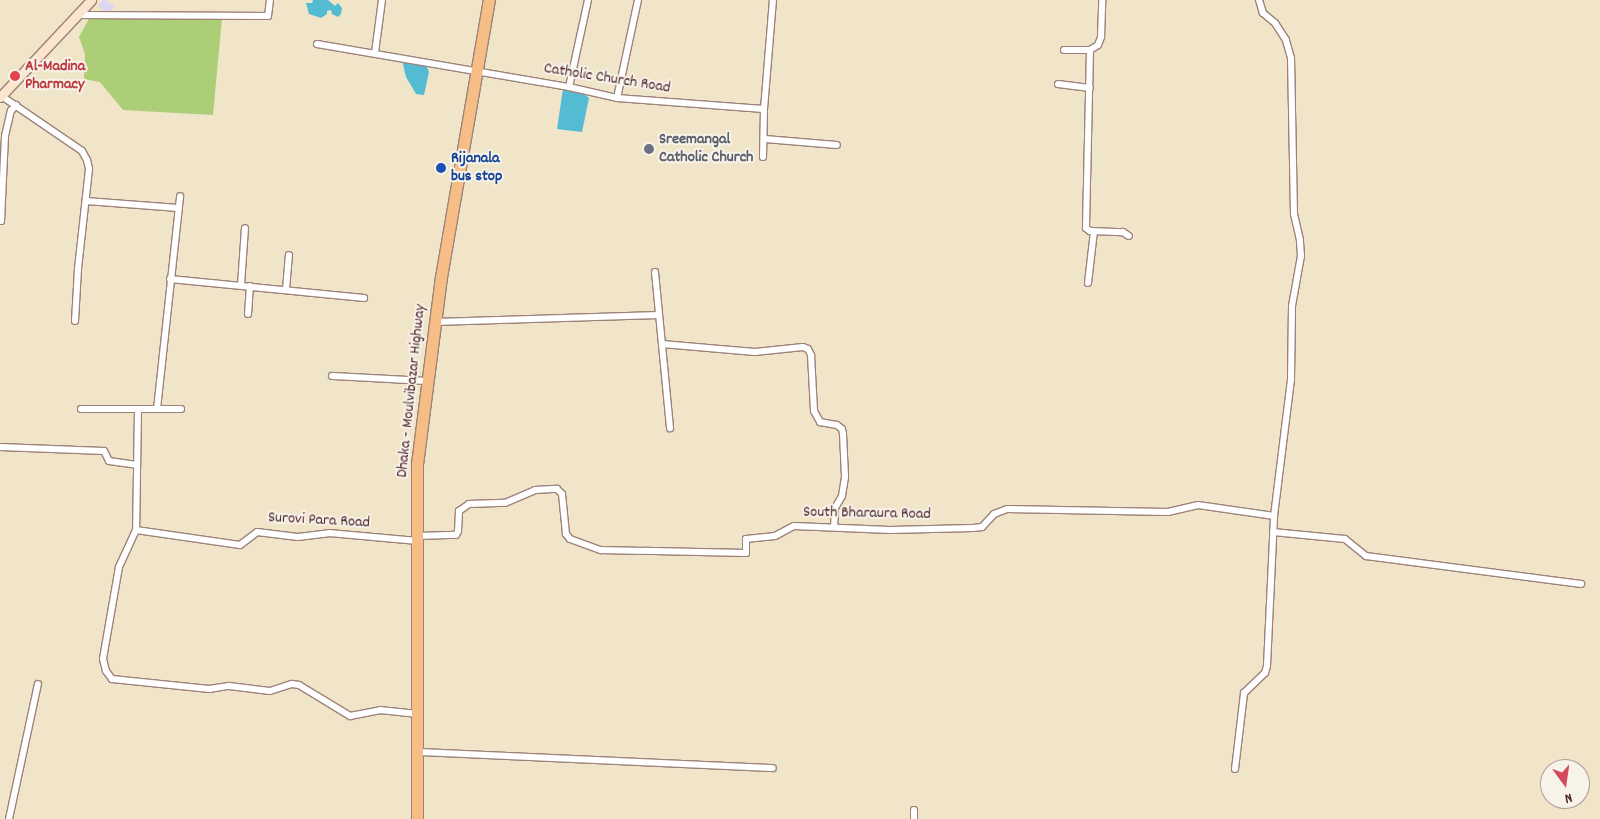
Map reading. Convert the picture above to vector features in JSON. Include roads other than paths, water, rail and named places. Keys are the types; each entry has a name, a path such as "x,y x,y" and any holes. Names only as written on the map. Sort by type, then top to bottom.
{"highway":[{"name":"Dhaka - Moulvibazar Highway","path":"417,819 417,464 441,277 488,0"}],"main road":[{"path":"1,96 91,0"}],"street":[{"path":"77,15 268,16 270,0"},
{"path":"375,53 382,0"},
{"path":"570,87 588,0"},
{"path":"617,98 638,0"},
{"path":"763,157 765,139 764,109 774,0"},
{"path":"1064,50 1090,50 1098,44 1101,36 1102,0"},
{"path":"1235,769 1244,693 1265,673 1267,666 1274,516 1291,379 1292,306 1300,256 1300,240 1294,214 1291,58 1286,40 1275,23 1263,13 1258,0"},
{"name":"Catholic Church Road","path":"317,44 570,87 617,98 764,109"},
{"path":"1090,50 1086,228 1094,231 1123,232 1129,236"},
{"path":"1058,84 1090,88"},
{"path":"1,96 82,151 89,169 78,269 75,321"},
{"path":"1,221 5,136 11,111 16,105"},
{"path":"765,139 837,145"},
{"path":"157,409 180,196"},
{"path":"86,201 179,208"},
{"path":"241,285 245,228"},
{"path":"1088,283 1094,231"},
{"path":"286,289 289,255"},
{"path":"655,272 670,428"},
{"path":"170,279 364,298"},
{"path":"248,314 250,286"},
{"path":"435,322 659,315"},
{"path":"662,344 755,352 803,347 808,350 811,355 814,411 820,422 837,424 842,429 843,434 845,477 842,496 835,508 834,527"},
{"path":"332,376 428,381"},
{"path":"81,409 181,409"},
{"path":"138,409 136,530 119,567 103,659 106,671 112,679 209,689 229,686 270,691 292,684 299,685 350,716 380,710 418,714"},
{"path":"0,447 104,451 109,461 137,465"},
{"name":"South Bharaura Road","path":"418,538 456,535 459,511 468,504 505,502 535,490 557,489 562,494 566,534 570,539 601,550 746,553 746,539 775,536 800,525 890,530 973,528 982,527 994,514 1007,509 1168,512 1198,505 1274,516"},
{"name":"Surovi Para Road","path":"136,530 240,545 257,532 298,537 329,533 418,538"},
{"path":"1273,532 1345,539 1366,556 1581,584"},
{"path":"9,819 38,684"},
{"path":"418,752 773,768"},
{"path":"914,810 914,819"}],"water":[{"path":"313,0 328,0 335,6 338,3 342,8 341,14 338,17 332,14 331,10 327,11 327,14 321,18 309,14 306,3 312,3"},
{"path":"402,60 426,65 429,72 424,95 416,94 406,77"},
{"path":"563,89 583,93 589,98 582,132 557,129"}],"place":[{"name":"Al-Madina Pharmacy","path":"15,76"},
{"name":"Sreemangal Catholic Church","path":"649,149"},
{"name":"Rijanala bus stop","path":"441,168"}]}
